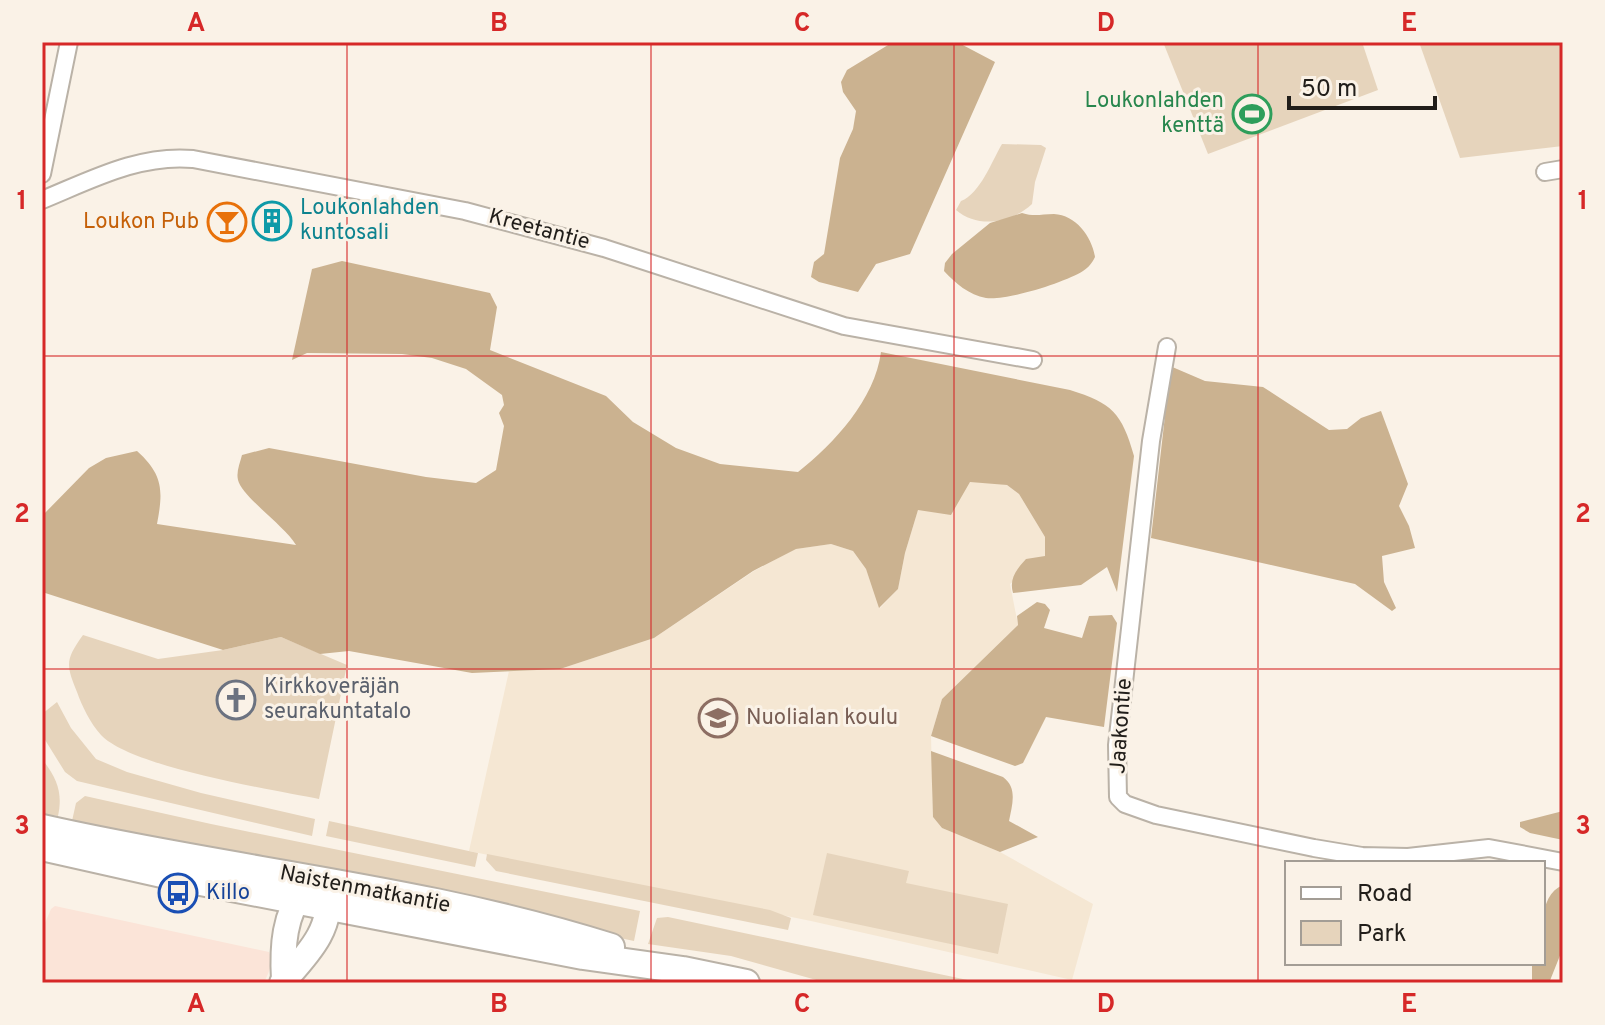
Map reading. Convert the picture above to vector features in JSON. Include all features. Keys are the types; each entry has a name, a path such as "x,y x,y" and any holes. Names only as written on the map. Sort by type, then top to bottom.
{"main road":[{"name":"Naistenmatkantie","path":"42,828 583,956 683,970 746,983"},
{"name":"Naistenmatkantie","path":"42,847 180,878 316,891"}],"street":[{"path":"42,174 69,42"},
{"name":"Kreetantie","path":"42,200 124,166 163,158 193,159 465,211 604,248 844,326 1033,360"},
{"path":"1545,172 1563,169"},
{"name":"Jaakontie","path":"1167,347 1151,441 1117,745 1118,797 1125,804 1156,815 1362,856 1408,857 1489,848 1563,862"},
{"path":"283,981 283,939 316,891"},
{"path":"283,981 314,946 316,891"}],"shaded area":[{"path":"893,42 957,42 995,62 910,254 876,264 858,292 811,277 814,262 824,254 840,158 853,129 856,111 843,92 841,82 847,70"},
{"path":"1022,213 1069,218 1082,228 1095,257 1075,275 1021,294 996,298 986,298 968,291 944,271 945,263 952,254 990,223"},
{"path":"342,261 490,293 497,307 490,350 606,396 633,422 676,448 720,464 798,472 851,419 871,387 881,352 1070,390 1096,400 1106,405 1120,420 1134,456 1117,592 1107,567 1081,585 1013,593 1013,579 1022,563 1026,559 1045,556 1045,537 1019,494 1007,485 970,482 951,515 918,510 898,589 879,608 866,569 853,551 831,544 796,549 753,571 654,638 560,669 472,673 349,651 320,654 281,637 223,650 42,592 42,516 89,468 106,458 137,451 146,460 159,484 157,524 296,545 241,487 238,474 242,455 269,448 426,477 476,483 496,470 504,426 499,413 504,405 502,395 466,369 432,358 402,354 307,353 292,360 312,269"},
{"path":"1170,366 1205,381 1263,387 1329,430 1347,429 1361,418 1381,411 1408,484 1399,506 1415,548 1382,556 1384,582 1396,608 1392,611 1355,584 1151,538"},
{"name":"Nuolialan koulu","path":"970,482 1007,485 1019,494 1045,537 1045,557 1010,584 1018,625 942,699 931,736 933,817 942,828 1000,852 1093,904 1072,980 811,921 469,851 509,671 560,669 654,638 754,571 795,549 831,544 853,551 866,569 880,608 898,589 918,510"},
{"path":"1037,602 1045,604 1050,610 1044,628 1082,638 1089,616 1112,615 1117,623 1104,727 1046,717 1023,763 1015,766 931,736 942,699 1018,625 1017,616"},
{"path":"931,751 1008,781 1012,792 1009,821 1038,837 1000,852 942,828 933,817"},
{"path":"1563,811 1563,840 1530,833 1520,827 1520,822"},
{"path":"1563,885 1563,948 1549,983 1532,983 1532,965 1545,965 1545,908 1554,891"},
{"path":"55,906 269,952 273,962 264,983 42,983 42,930"}],"green space":[{"name":"Loukonlahden kenttä","path":"1163,42 1362,42 1378,90 1208,154"},
{"path":"1419,42 1563,42 1563,146 1460,158"},
{"path":"1002,144 1041,145 1046,148 1035,182 1032,204 1005,219 974,220 956,210 961,201 980,184"},
{"path":"83,635 158,659 223,650 281,637 347,665 319,799 204,776 117,747 93,725 71,675 70,657"},
{"path":"57,702 71,728 96,759 127,772 201,793 315,819 312,836 77,781 65,772 42,735 42,714"},
{"path":"42,759 58,786 58,816 42,814"},
{"path":"85,796 640,911 634,941 72,821 76,803"},
{"path":"329,821 478,853 475,867 326,836"},
{"path":"827,853 909,871 906,883 1008,904 998,954 813,915"},
{"path":"487,854 770,910 791,918 788,930 496,871 486,860"},
{"path":"668,917 982,983 827,983 731,956 648,944 657,918"}],"place":[{"name":"Loukonlahden kenttä","path":"1252,114"},
{"name":"Loukonlahden kuntosali","path":"272,221"},
{"name":"Loukon Pub","path":"227,222"},
{"name":"Kirkkoveräjän seurakuntatalo","path":"236,700"},
{"name":"Nuolialan koulu","path":"718,718"},
{"name":"Killo","path":"178,893"}]}
